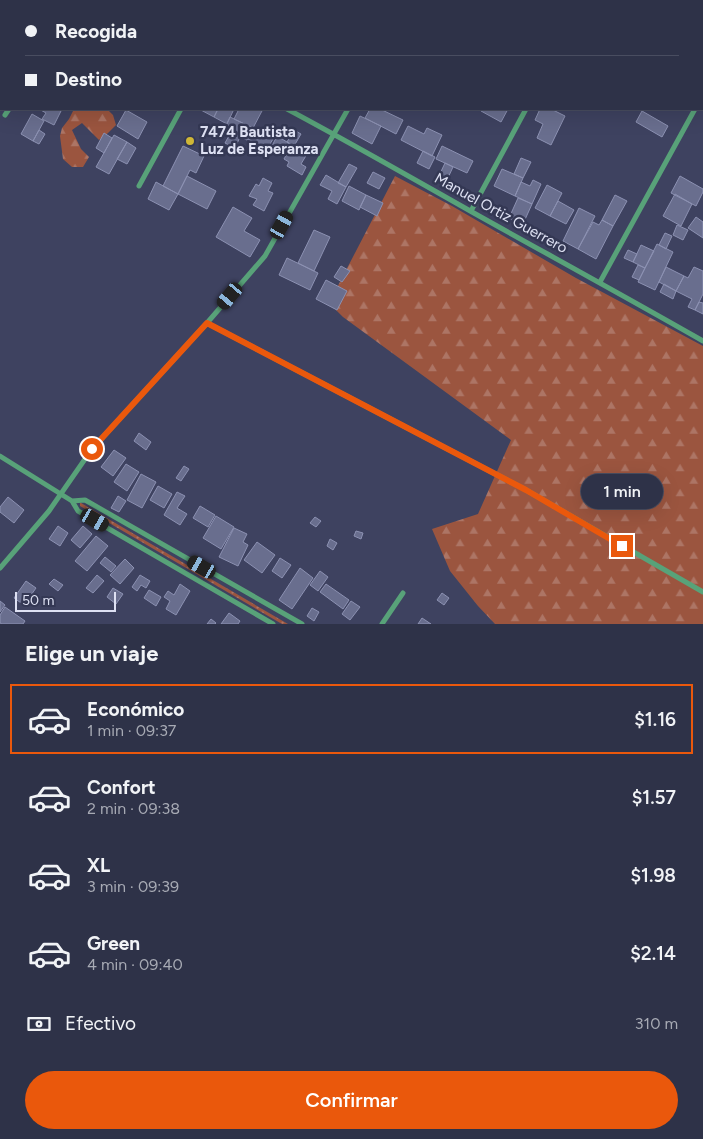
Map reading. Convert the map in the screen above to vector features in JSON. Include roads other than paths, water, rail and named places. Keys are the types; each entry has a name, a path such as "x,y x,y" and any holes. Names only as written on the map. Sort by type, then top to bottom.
{"street":[{"path":"5,114 8,110"},
{"path":"139,186 180,110"},
{"name":"Manuel Ortiz Guerrero","path":"288,110 333,133 703,341"},
{"path":"0,568 49,511 92,449 207,323 265,256 347,110"},
{"path":"471,211 525,110"},
{"path":"600,282 694,110"},
{"path":"207,323 526,490 703,592"},
{"path":"0,456 72,501 78,511 273,624"},
{"path":"72,501 85,500 302,624"},
{"path":"382,624 403,593"}],"place":[{"name":"7474 Bautista Luz de Esperanza","path":"190,141"}]}
